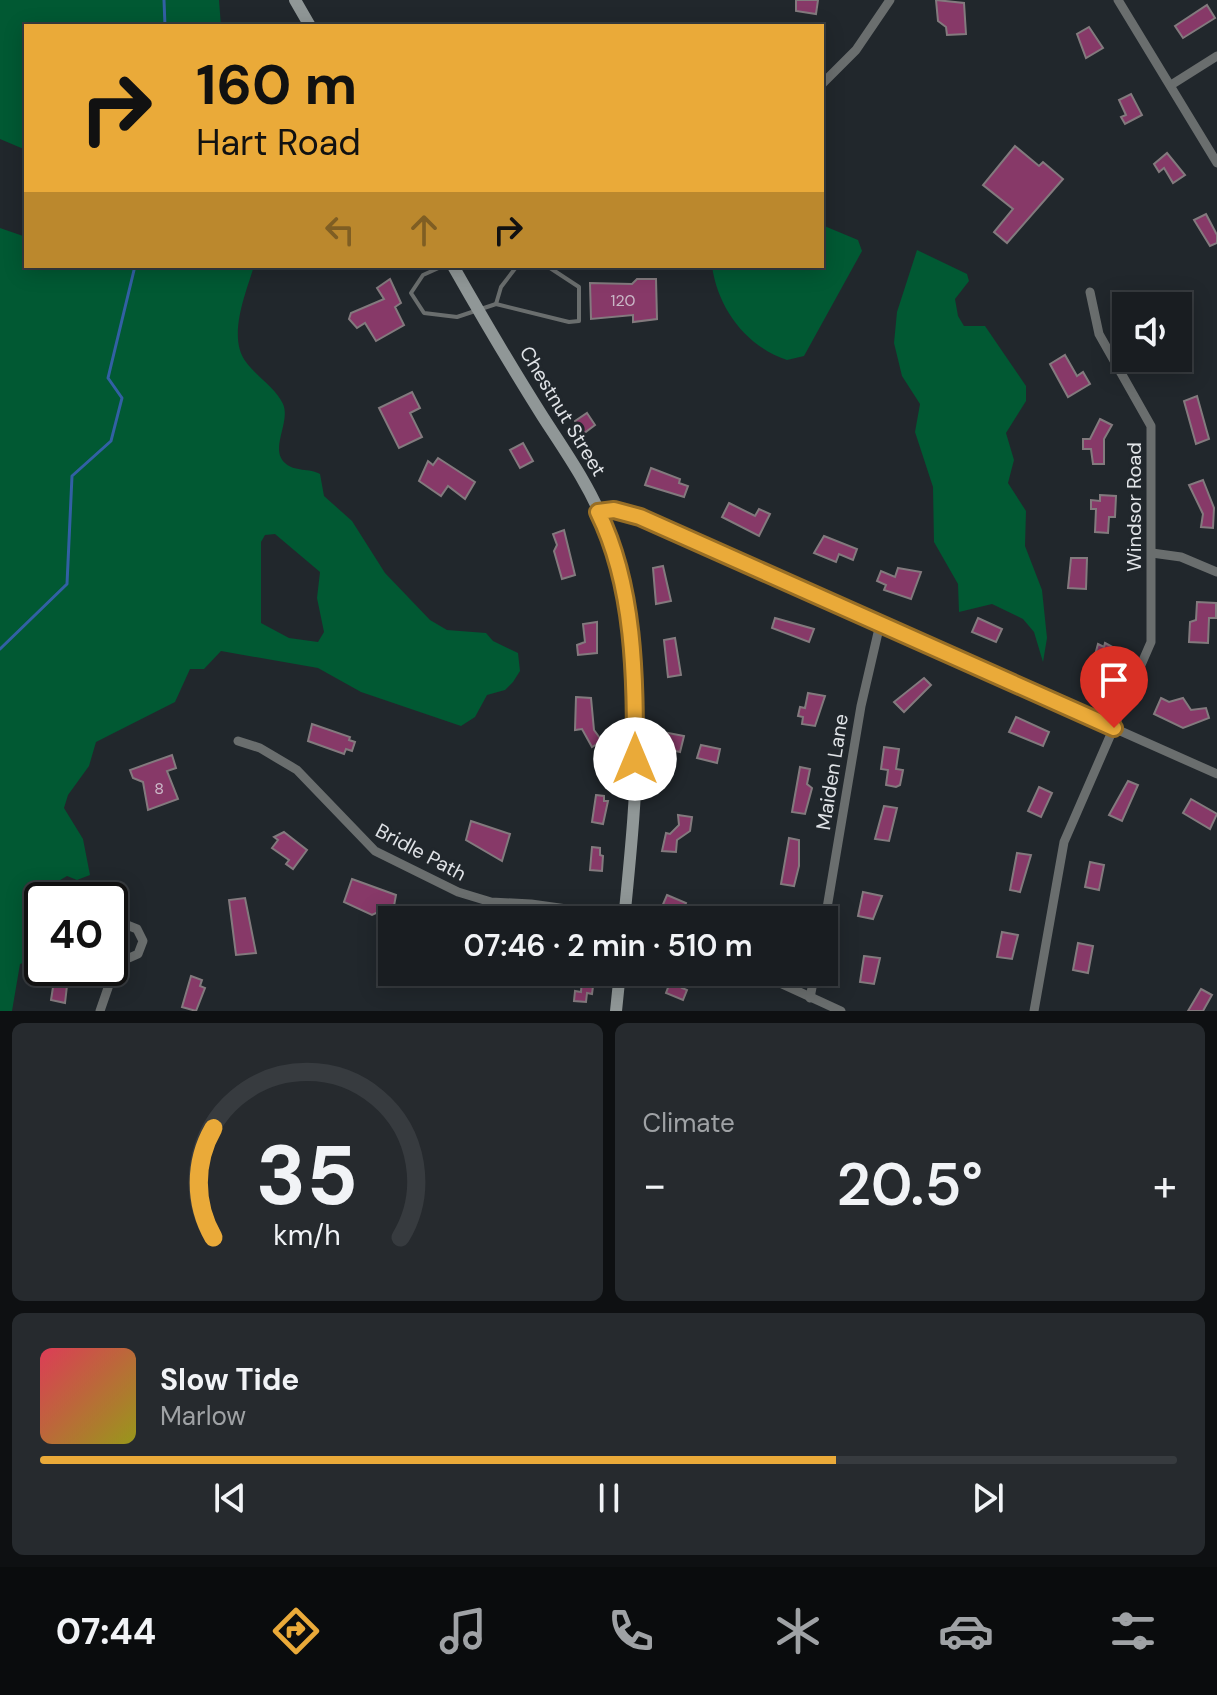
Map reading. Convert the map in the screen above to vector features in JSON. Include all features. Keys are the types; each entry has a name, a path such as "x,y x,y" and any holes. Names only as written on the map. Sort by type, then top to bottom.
{"street":[{"path":"295,0 309,24"},
{"path":"824,82 856,50 890,0"},
{"path":"1118,0 1171,85 1193,129 1217,163"},
{"path":"1171,85 1217,56"},
{"name":"Chestnut Street","path":"454,268 582,478 598,512 621,583 630,629 634,685 633,821 625,906"},
{"name":"Windsor Road","path":"1034,1011 1061,852 1150,648 1151,426 1099,334 1090,292"},
{"path":"598,512 614,510 640,517 1217,774"},
{"path":"1152,553 1181,557 1217,572"},
{"name":"Maiden Lane","path":"827,906 861,706 880,624"},
{"name":"Bridle Path","path":"238,741 260,748 297,770 324,794 355,835 375,851 458,892 491,902 544,906"},
{"path":"128,926 134,927 141,935 142,945 138,954 128,958"},
{"path":"100,1011 109,986"},
{"path":"616,1011 619,986"},
{"path":"785,986 841,1011"},
{"path":"810,998 812,986"}],"lane":[{"path":"439,268 423,275 411,293 424,313 457,317 496,304 569,322 579,321 579,287 565,281 549,268"},
{"path":"496,304 501,287 515,268"}],"green space":[{"path":"0,0 219,0 221,24 24,24 24,149 0,139"},
{"path":"824,226 858,240 862,251 804,356 787,360 759,345 736,324 715,282 712,268 824,268"},
{"path":"0,228 24,236 24,268 253,268 240,315 238,340 246,362 283,404 285,411 279,443 281,457 293,468 320,474 324,496 352,521 385,573 430,620 447,630 486,633 493,641 518,653 520,671 505,690 487,695 475,717 461,726 361,692 318,668 221,651 204,669 190,669 175,702 96,742 89,766 68,795 64,808 83,839 90,875 77,880 67,876 57,882 24,882 24,963 20,964 12,1011 0,1011","holes":["275,534 320,572 317,598 324,632 318,642 289,638 261,623 261,542 265,535"]},
{"path":"917,250 967,274 969,281 955,299 958,316 964,326 985,326 1026,386 1026,401 1006,433 1014,460 1008,483 1026,511 1025,546 1042,590 1047,638 1043,662 1034,632 1023,619 992,604 959,612 958,584 934,542 933,487 915,432 920,404 902,376 894,343 897,312"}],"building":[{"path":"796,0 818,0 816,14 796,11"},
{"path":"936,0 964,3 966,34 947,35 946,27 938,21"},
{"path":"1207,5 1215,18 1183,38 1175,26"},
{"path":"1089,27 1103,48 1086,58 1077,34"},
{"path":"1131,94 1142,115 1125,124 1121,117 1126,115 1119,100"},
{"path":"1015,146 1039,166 1043,162 1063,179 1007,243 994,232 1013,209 983,185"},
{"path":"1167,153 1185,175 1173,183 1164,168 1159,172 1154,164"},
{"path":"1206,214 1217,235 1217,243 1210,246 1194,220"},
{"path":"390,279 401,303 395,307 404,325 376,341 365,323 357,328 349,319 351,313 384,299 377,288"},
{"path":"637,279 656,279 657,319 633,322 633,315 591,319 590,283 632,284"},
{"path":"1065,355 1077,376 1083,372 1090,384 1068,397 1050,364"},
{"path":"412,392 420,408 410,413 422,437 399,448 379,408"},
{"path":"1197,396 1209,439 1196,444 1184,401"},
{"path":"587,413 595,425 583,434 575,421"},
{"path":"1100,419 1112,425 1104,439 1104,464 1093,464 1091,449 1083,449 1083,439 1090,439"},
{"path":"523,443 533,461 520,468 510,450"},
{"path":"438,458 475,482 465,499 448,486 441,496 419,481 428,461 433,465"},
{"path":"651,468 680,479 679,483 688,486 684,497 645,485"},
{"path":"1203,480 1214,508 1213,528 1201,527 1203,514 1189,485"},
{"path":"1100,495 1116,496 1115,517 1109,517 1108,533 1095,532 1096,509 1091,509 1091,500 1100,501"},
{"path":"729,503 755,516 759,509 770,514 759,536 722,517"},
{"path":"564,530 575,575 562,579 553,534"},
{"path":"824,536 857,549 853,560 839,554 836,562 814,553"},
{"path":"1071,558 1087,558 1086,589 1068,588"},
{"path":"663,566 671,601 656,604 653,568"},
{"path":"898,568 921,572 911,599 884,590 886,585 877,581 881,571 895,577"},
{"path":"1197,602 1216,603 1216,618 1209,618 1208,643 1189,642 1190,622 1196,620"},
{"path":"775,618 814,629 809,642 772,628"},
{"path":"978,618 1002,629 996,642 972,632"},
{"path":"597,622 597,653 578,655 577,645 585,642 583,624"},
{"path":"675,638 681,675 668,677 664,640"},
{"path":"1105,643 1118,650 1107,674 1092,666 1098,644 1104,647"},
{"path":"924,678 931,685 904,712 894,702"},
{"path":"808,693 825,696 815,726 802,724 803,717 798,716 800,707 805,708"},
{"path":"576,697 591,698 594,730 602,741 592,747 582,729 575,730"},
{"path":"1161,698 1169,702 1183,698 1191,710 1206,708 1209,718 1183,728 1154,714"},
{"path":"1016,717 1049,732 1043,746 1009,732"},
{"path":"312,724 350,737 349,740 355,742 352,751 346,749 344,754 308,741"},
{"path":"663,732 684,736 680,752 659,747"},
{"path":"701,745 720,749 717,763 697,758"},
{"path":"884,747 899,749 896,769 903,770 900,785 896,787 886,785 888,770 881,769"},
{"path":"172,755 176,768 167,771 178,799 148,810 143,782 133,778 130,770"},
{"path":"800,767 810,769 807,784 812,788 805,814 792,812"},
{"path":"1128,781 1138,785 1122,821 1109,815"},
{"path":"1039,787 1052,793 1041,817 1028,811"},
{"path":"596,795 604,796 604,801 608,801 603,824 592,822"},
{"path":"1191,799 1217,814 1210,829 1183,813"},
{"path":"884,806 897,808 889,841 875,839"},
{"path":"678,815 692,817 690,831 677,840 676,852 662,851 666,833 670,834 679,825"},
{"path":"471,821 510,834 502,861 466,840"},
{"path":"284,832 307,850 293,869 286,864 289,860 272,848 278,840 274,837"},
{"path":"789,838 799,840 799,866 794,886 781,884"},
{"path":"592,847 600,848 602,871 590,870"},
{"path":"1017,853 1031,855 1020,892 1010,890"},
{"path":"1090,862 1104,865 1099,890 1085,887"},
{"path":"352,879 396,895 394,906 378,906 378,912 372,915 344,902"},
{"path":"863,892 882,896 873,919 858,916"},
{"path":"667,895 686,903 685,906 662,906"},
{"path":"245,898 256,953 236,955 229,900"},
{"path":"1002,932 1018,935 1012,959 997,957"},
{"path":"1078,943 1093,946 1088,973 1073,970"},
{"path":"864,956 880,958 874,984 860,982"},
{"path":"191,976 202,980 200,986 205,988 196,1011 182,1007"},
{"path":"53,986 67,986 65,1003 51,1000"},
{"path":"581,986 593,986 592,994 587,993 586,1002 574,1001 575,991 581,992"},
{"path":"669,986 683,986 687,990 683,1000 666,993"},
{"path":"1201,989 1212,995 1203,1011 1188,1011"}],"waterway":[{"path":"164,0 165,24"},
{"path":"0,649 67,584 72,476 111,441 122,398 108,378 135,268"}],"route":[{"path":"635,759 630,629 621,583 598,512 614,510 640,517 1114,728"}]}
